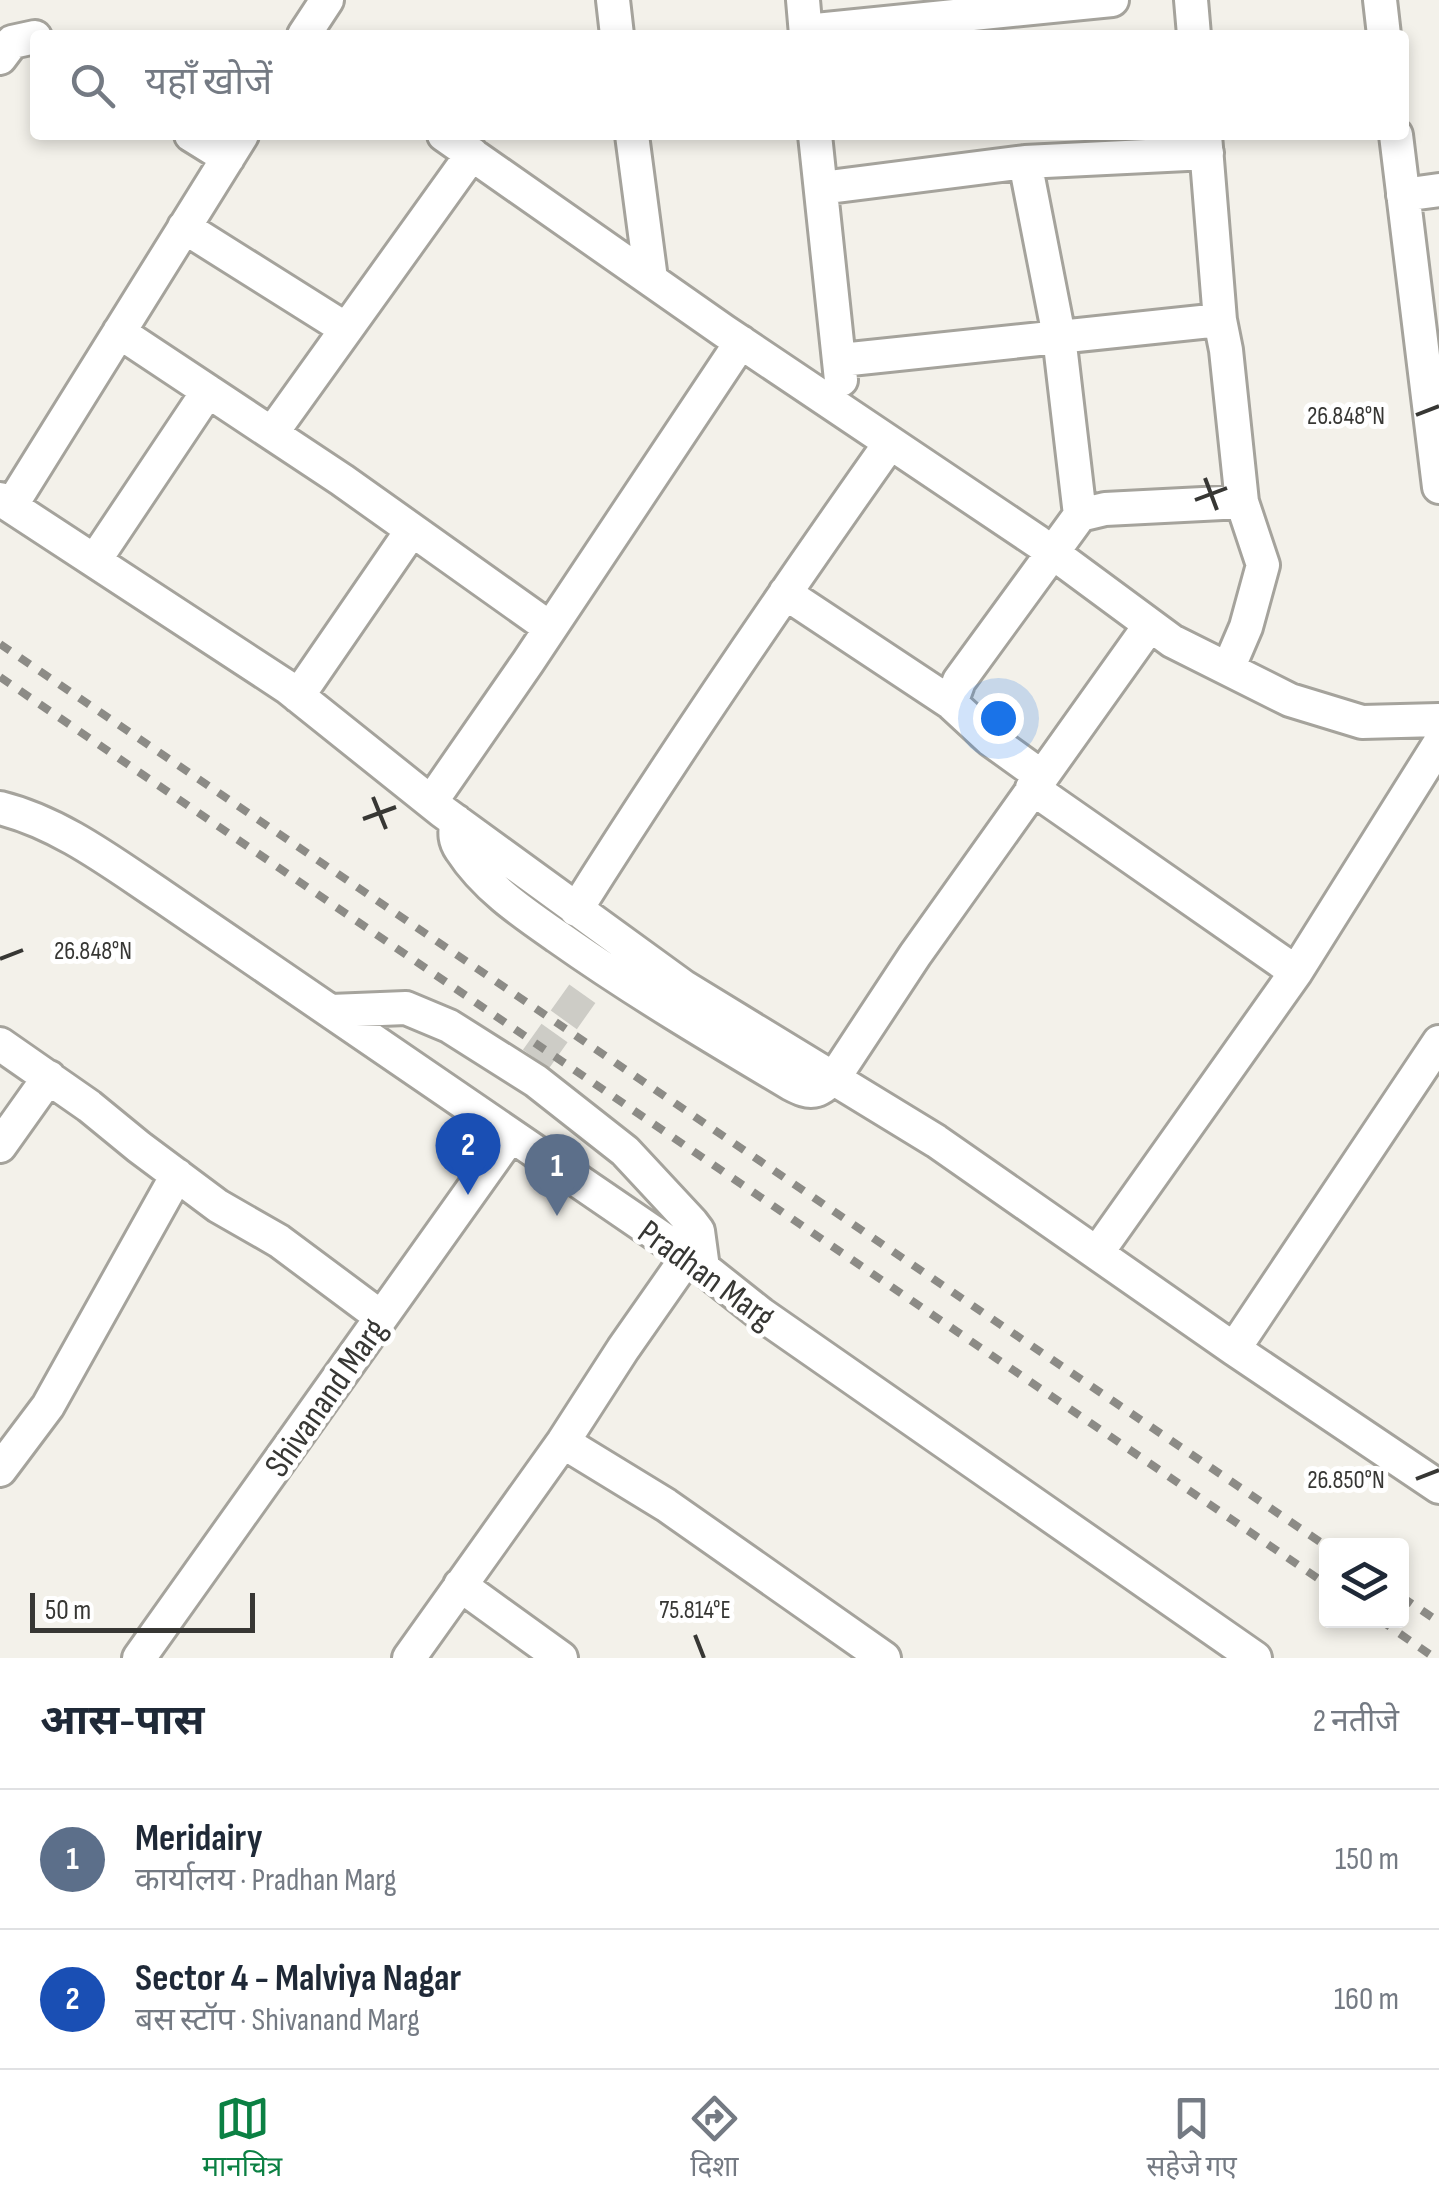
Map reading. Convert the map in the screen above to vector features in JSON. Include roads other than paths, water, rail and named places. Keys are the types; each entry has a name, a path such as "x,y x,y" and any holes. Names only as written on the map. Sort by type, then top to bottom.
{"street":[{"path":"805,22 1112,0"},
{"path":"1191,0 1194,30"},
{"path":"1380,0 1383,30"},
{"path":"0,58 12,42 30,38"},
{"path":"451,140 1054,554 1172,642 1290,700 1362,722 1439,720"},
{"path":"633,140 651,280"},
{"path":"816,140 841,360 842,410"},
{"path":"1397,140 1434,406 1439,487"},
{"path":"820,188 1206,144 1220,320 1242,502 1263,566 1246,627 1228,669"},
{"path":"235,146 5,502 298,696 443,812 684,988 936,1141 1439,1487"},
{"path":"272,433 472,154"},
{"path":"951,703 959,680 1080,515 1059,336 1026,162"},
{"path":"1403,195 1439,190"},
{"path":"184,226 346,329"},
{"path":"841,360 1220,320"},
{"path":"118,332 272,433 550,628"},
{"path":"443,812 550,628 741,342"},
{"path":"94,560 208,391"},
{"path":"576,910 784,593 890,443"},
{"path":"1080,515 1105,509 1242,502"},
{"path":"298,696 412,530"},
{"path":"784,593 951,703 1037,782 1296,972"},
{"path":"443,812 460,849 478,872 504,899 596,976 806,1092 818,1091 834,1078 915,955 1150,625"},
{"path":"1097,1253 1296,972 1435,760"},
{"name":"Pradhan Marg","path":"0,808 22,814 94,850 331,1010 696,1262 761,1314 1255,1658"},
{"path":"331,1010 406,1008 531,1067 625,1151 698,1231 696,1262 623,1349 563,1442 409,1658"},
{"path":"0,1044 218,1206 279,1242 381,1317"},
{"path":"1234,1348 1435,1056"},
{"path":"0,1146 48,1077"},
{"name":"Shivanand Marg","path":"139,1658 511,1135"},
{"path":"0,1470 48,1406 177,1175"},
{"path":"563,1442 666,1505 884,1658"},
{"path":"460,1585 561,1658"}],"tunnel":[{"path":"536,1059 590,983"}],"railway":[{"path":"0,644 1319,1541"},
{"path":"0,677 1319,1579"},
{"path":"1409,1602 1439,1622"},
{"path":"1392,1628 1435,1658"}],"place":[{"name":"Sector 4 - Malviya Nagar","path":"468,1195"},
{"name":"Meridairy","path":"557,1216"}]}
